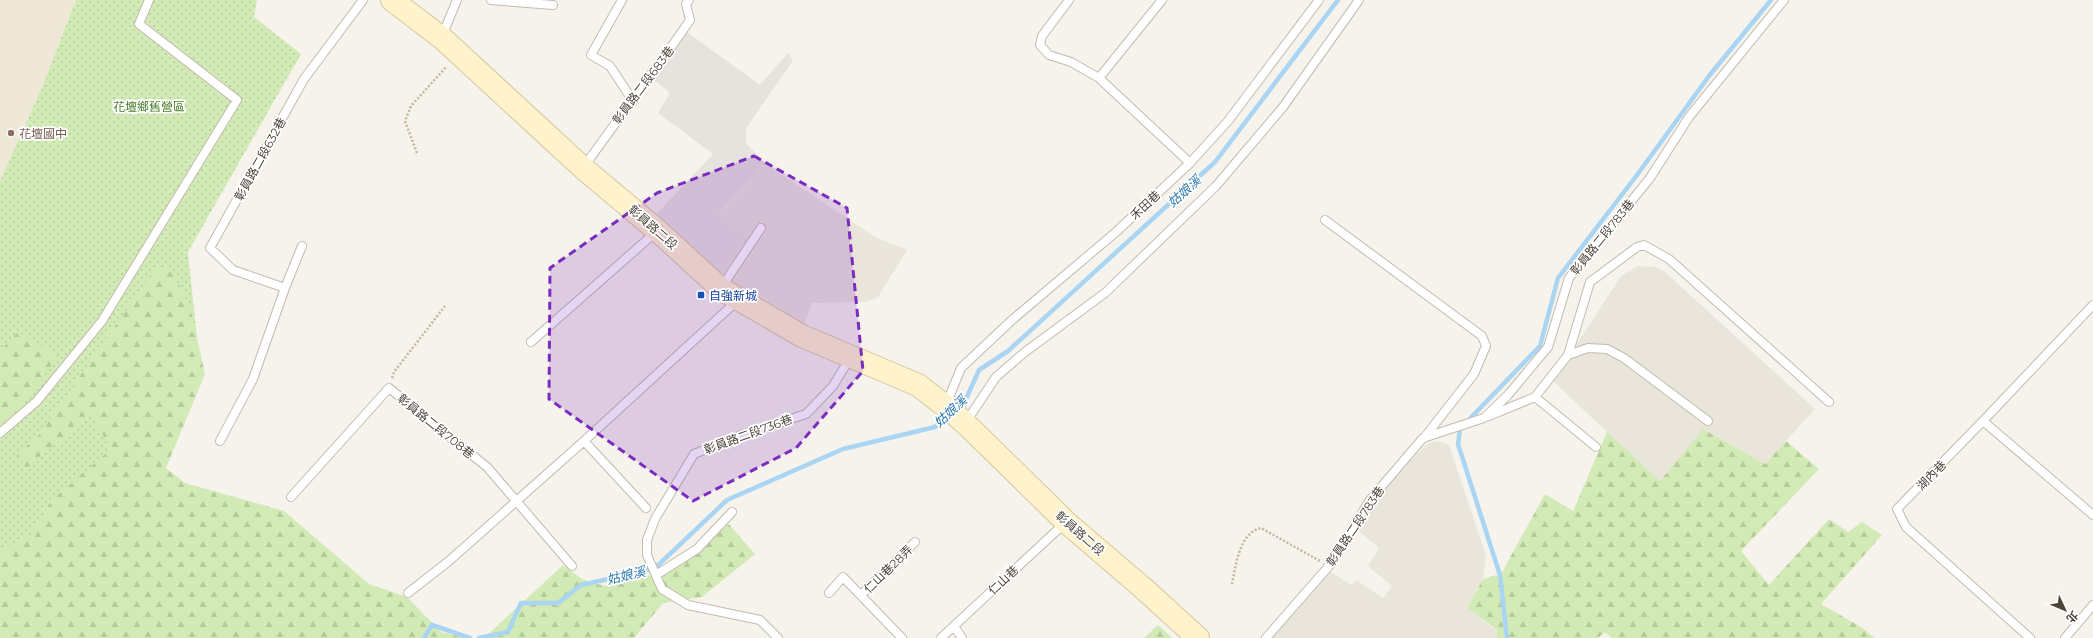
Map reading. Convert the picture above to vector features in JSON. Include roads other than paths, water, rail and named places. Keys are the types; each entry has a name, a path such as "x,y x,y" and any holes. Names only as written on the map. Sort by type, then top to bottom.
{"main road":[{"name":"彰員路二段","path":"392,0 442,38 583,168 730,294 802,336 918,385 945,406 966,423 1066,522 1144,588 1198,638"}],"lane":[{"path":"0,433 37,401 102,321 237,100 138,24 148,0"},
{"name":"彰員路二段632巷","path":"285,288 233,270 210,248 304,79 363,0"},
{"path":"442,38 457,0"},
{"path":"491,0 553,5"},
{"path":"622,0 591,55 610,66 633,101"},
{"name":"彰員路二段683巷","path":"583,168 616,121 633,101 690,20 686,4 689,0"},
{"path":"1069,0 1042,36 1040,45 1049,55 1071,62 1099,78 1190,163"},
{"path":"1099,78 1162,0"},
{"name":"禾田巷","path":"945,406 961,368 1012,320 1116,232 1190,163 1228,121 1319,0"},
{"path":"966,423 996,377 1025,352 1105,293 1216,186 1283,107 1360,0"},
{"name":"彰員路二段783巷","path":"1266,638 1329,566 1370,500 1423,438 1484,418 1508,395 1548,347 1569,278 1650,178 1689,117 1784,0"},
{"path":"1325,220 1482,336 1486,346 1474,374 1423,438"},
{"path":"408,593 449,561 584,441 730,294 761,228"},
{"path":"531,342 658,231"},
{"path":"1484,418 1535,397 1568,356 1590,282 1637,247 1644,245 1668,258 1829,402"},
{"path":"220,441 253,379 285,288 302,246"},
{"name":"湖內巷","path":"2030,638 1906,527 1896,509 1983,421 2093,305"},
{"path":"1568,356 1588,348 1607,349 1624,358 1708,421"},
{"name":"彰員路二段736巷","path":"778,638 760,620 688,605 662,589 647,555 647,540 655,519 694,454 742,435 806,414 833,386 851,357"},
{"name":"彰員路二段708巷","path":"291,497 389,388 487,467 572,566"},
{"path":"1535,397 1596,447"},
{"path":"1983,421 2093,515"},
{"path":"584,441 646,508"},
{"path":"656,575 697,549 732,512"},
{"name":"仁山巷","path":"941,638 1066,522"},
{"name":"仁山巷28弄","path":"861,595 915,542"},
{"name":"仁山巷28弄","path":"829,593 843,577 902,638"},
{"path":"2065,638 2093,605"},
{"path":"954,626 962,638"}],"waterway":[{"name":"姑娘溪","path":"956,408 966,399 979,370 1008,351 1215,162 1338,0"},
{"path":"1507,638 1500,575 1458,444 1460,429 1540,346 1558,278 1637,175 1709,76 1771,0"},
{"name":"姑娘溪","path":"479,638 508,632 521,603 558,603 581,585 654,569 727,500 843,449 935,427 947,416"},
{"name":"姑娘溪","path":"424,638 432,625 470,638"}],"place":[{"name":"花壇國中","path":"11,133"},
{"name":"自強新城","path":"701,295"}],"park label":[{"name":"花壇鄉舊營區","path":"149,106"}]}
